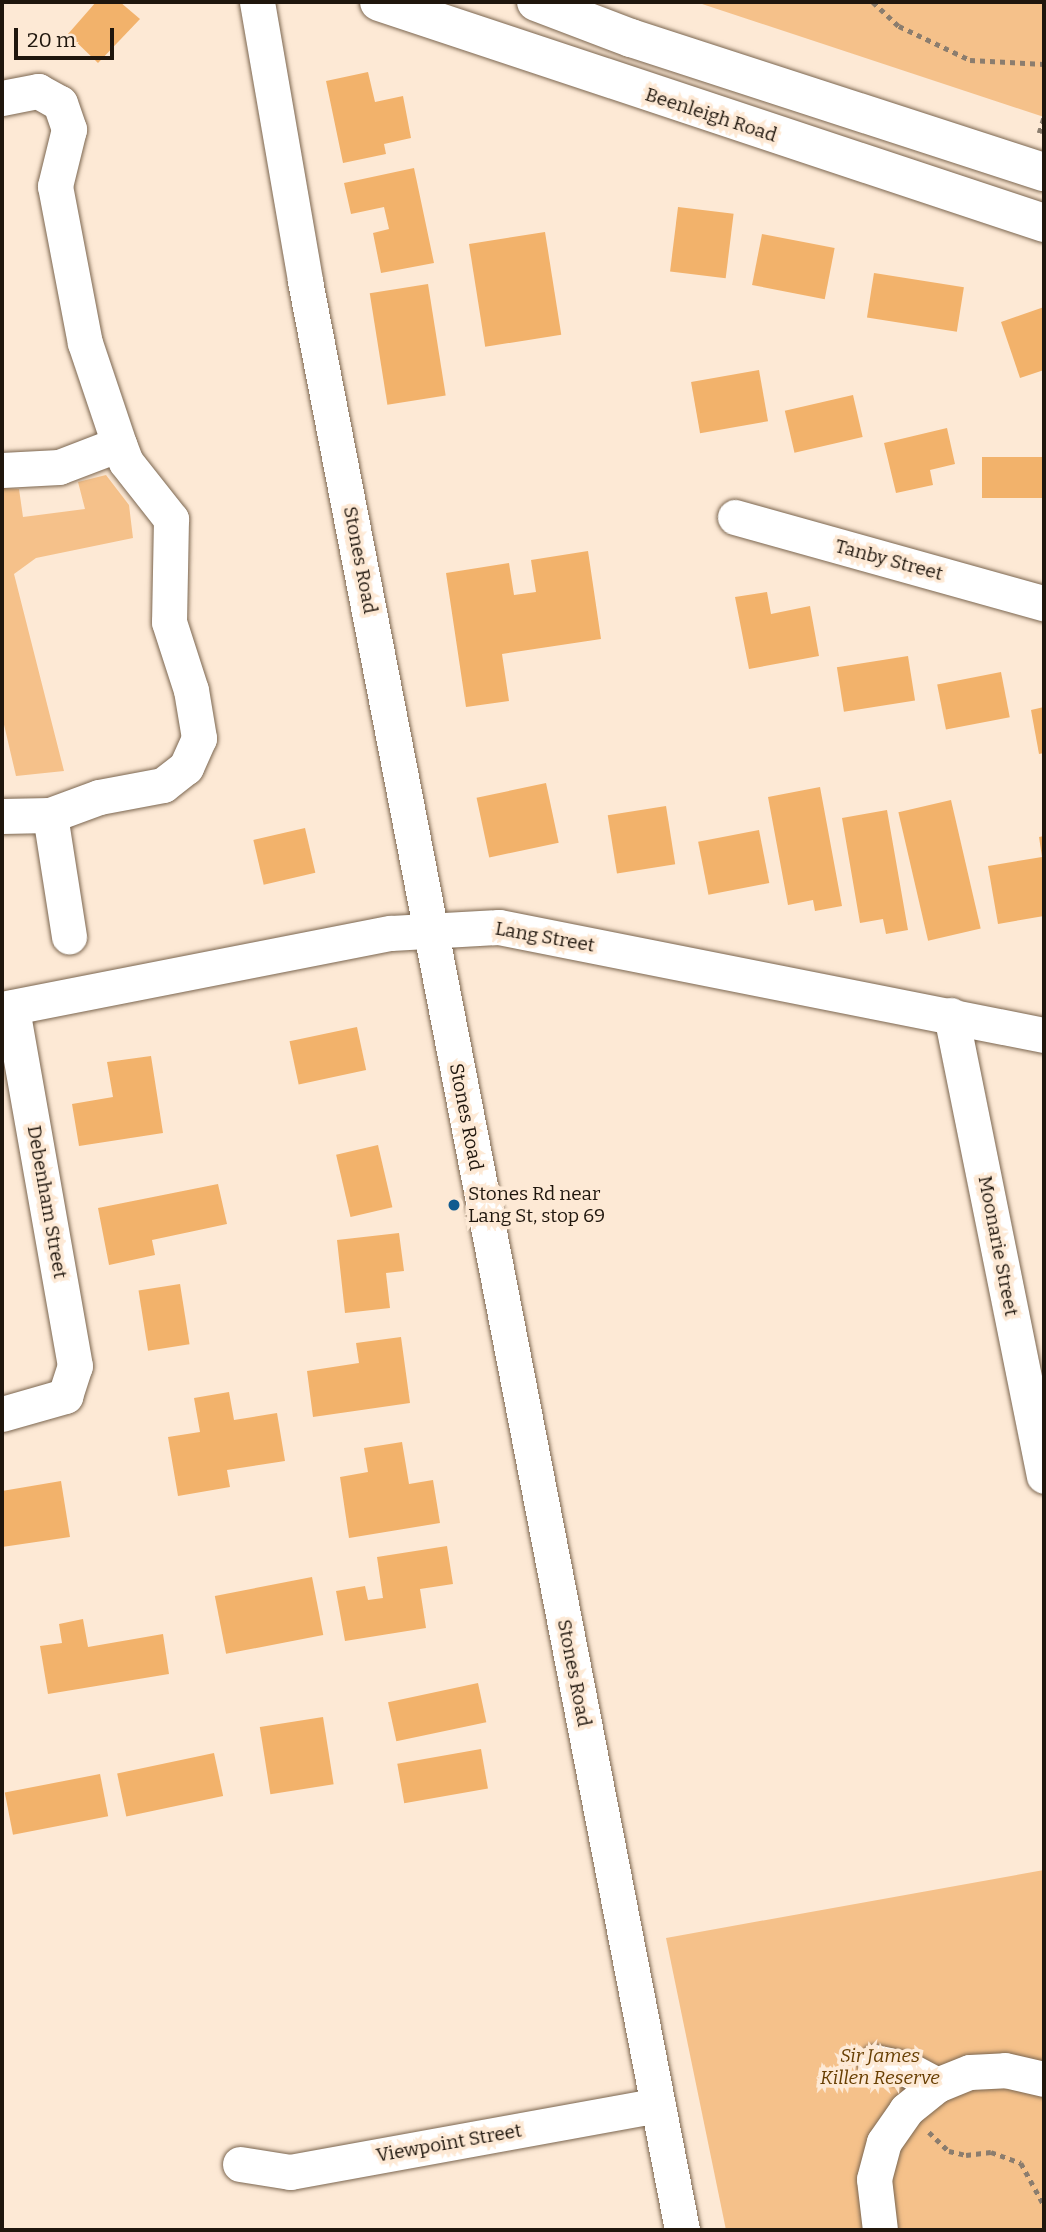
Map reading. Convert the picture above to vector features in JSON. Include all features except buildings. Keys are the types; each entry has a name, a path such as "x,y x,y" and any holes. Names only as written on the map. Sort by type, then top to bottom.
{"main road":[{"name":"Beenleigh Road","path":"379,2 1044,223"},
{"path":"536,2 632,38 1044,172"}],"street":[{"name":"Stones Road","path":"257,2 429,929 682,2230"},
{"path":"2,98 38,91 60,103 69,129 55,186 85,343 126,462 171,519 169,622 191,690 199,738 186,767 163,785 99,797 50,815 2,816"},
{"path":"2,470 59,467 119,444"},
{"name":"Tanby Street","path":"735,517 1044,603"},
{"path":"50,815 69,937"},
{"name":"Lang Street","path":"7,1008 429,929 499,927 1044,1035"},
{"name":"Debenham Street","path":"2,1414 65,1396 75,1366 7,1008"},
{"name":"Moonarie Street","path":"951,1015 1044,1476"},
{"path":"875,2062 907,2069 937,2085"},
{"path":"880,2230 874,2179 884,2142 906,2110 937,2085 970,2072 1005,2070 1044,2079"},
{"name":"Viewpoint Street","path":"240,2165 290,2172 658,2105"}],"path":[{"path":"873,2 899,26 970,60 1044,64"},
{"path":"906,2110 949,2151 966,2155 991,2152 1021,2163 1044,2205"}],"green space":[{"path":"696,2 1044,2 1044,117"},
{"path":"106,475 129,505 133,538 36,558 14,574 64,771 16,776 2,716 2,488 19,489 23,517 85,509 78,482"},
{"name":"Sir James Killen Reserve","path":"1044,1870 1044,2230 726,2230 666,1938"}],"place":[{"name":"Stones Rd near Lang St, stop 69","path":"454,1205"}]}
